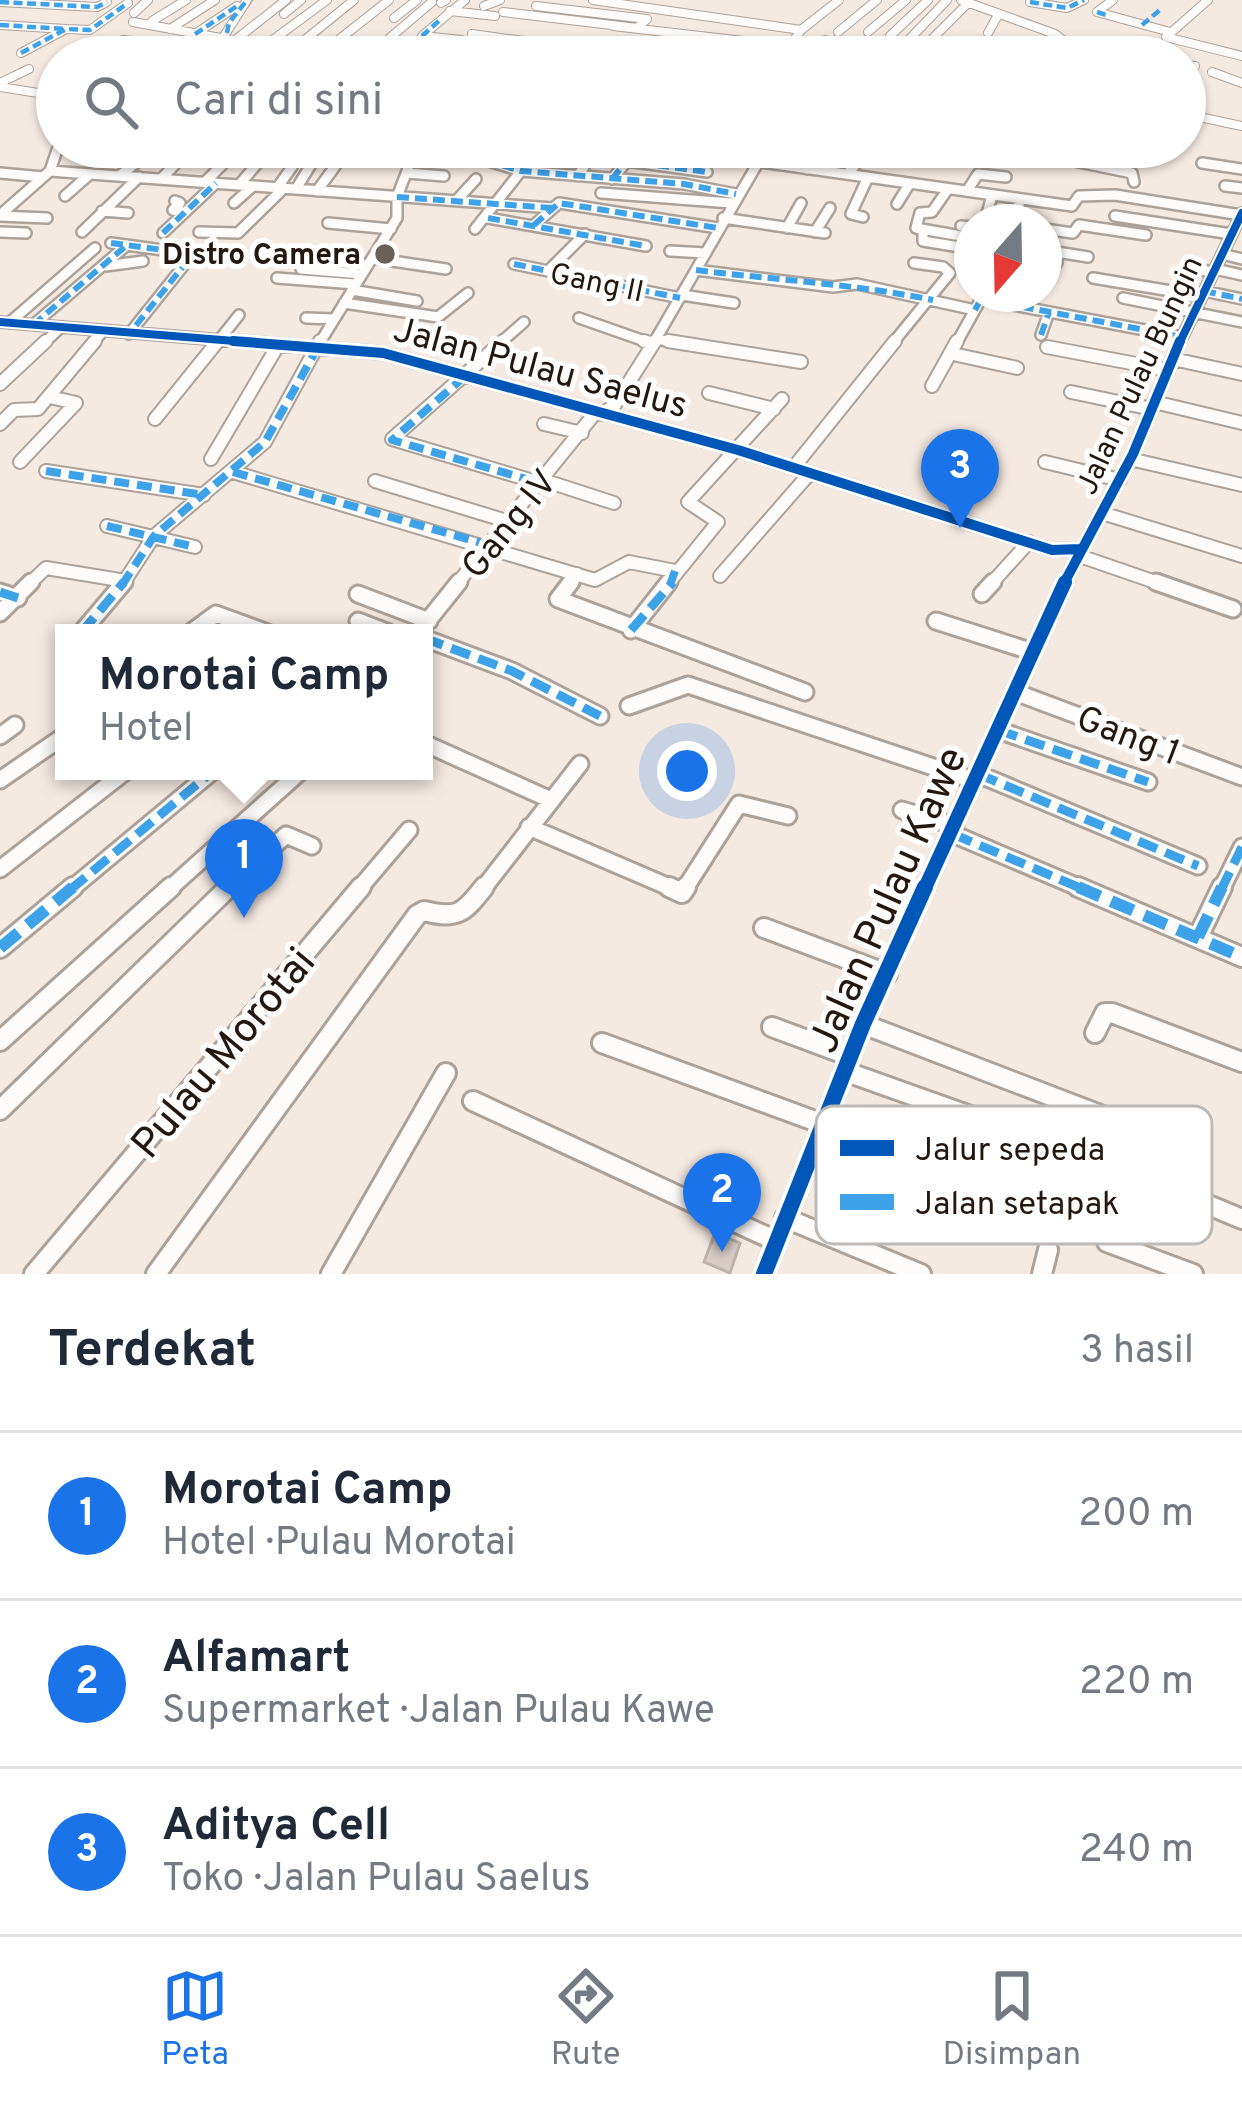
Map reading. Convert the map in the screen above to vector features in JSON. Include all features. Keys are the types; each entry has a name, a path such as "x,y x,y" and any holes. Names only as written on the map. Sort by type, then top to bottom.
{"street":[{"path":"0,25 90,30 128,3 79,0"},
{"path":"148,0 134,17 200,36"},
{"path":"152,21 186,0"},
{"path":"170,29 215,0"},
{"path":"195,34 247,0"},
{"path":"225,36 247,0"},
{"path":"236,36 286,0"},
{"path":"284,14 301,0"},
{"path":"278,36 327,0"},
{"path":"310,36 354,0"},
{"path":"343,36 389,0"},
{"path":"484,7 500,0"},
{"path":"593,0 635,2 801,30"},
{"path":"661,8 668,0"},
{"path":"686,11 699,0"},
{"path":"699,13 714,0"},
{"path":"796,36 839,0"},
{"path":"838,32 877,0"},
{"path":"868,32 906,0"},
{"path":"890,36 928,0"},
{"path":"912,36 947,0"},
{"path":"937,36 965,2 998,15 1063,8 1084,0"},
{"path":"1113,0 1097,12 1171,32"},
{"path":"1170,36 1208,0"},
{"path":"391,36 429,1"},
{"path":"394,17 429,1 499,14 637,28 646,23 746,36"},
{"path":"0,2 97,7 107,2"},
{"path":"428,36 457,5"},
{"path":"1015,5 1058,36"},
{"path":"536,6 646,23"},
{"path":"1142,25 1160,10"},
{"path":"988,33 998,15"},
{"path":"696,28 710,17"},
{"path":"441,19 482,23"},
{"path":"0,25 30,20"},
{"path":"0,25 28,35"},
{"path":"613,26 697,36"},
{"path":"53,36 66,29"},
{"path":"472,34 483,36"},
{"path":"21,53 36,45"},
{"path":"1206,48 1239,56"},
{"path":"1239,56 1216,73 1242,83"},
{"path":"0,85 29,69"},
{"path":"0,85 36,92"},
{"path":"1208,116 1230,116"},
{"path":"1208,116 1242,127"},
{"path":"1206,164 1242,169"},
{"path":"47,218 0,216 5,202 49,168"},
{"path":"119,176 130,168"},
{"path":"161,179 171,168"},
{"path":"164,233 222,168"},
{"path":"239,185 254,168"},
{"path":"286,188 292,168"},
{"path":"199,232 238,233 304,168"},
{"path":"317,191 334,168"},
{"path":"89,624 126,581 154,536 233,472 272,431 391,229 409,168"},
{"path":"511,168 684,184 734,198"},
{"path":"578,176 583,168"},
{"path":"612,179 621,168"},
{"name":"Gang IV","path":"430,624 541,481 607,412 654,342 753,168"},
{"path":"792,168 1072,206 1078,196 1114,195 1234,230 1242,248"},
{"path":"811,173 815,168"},
{"path":"847,174 853,168"},
{"path":"1111,168 1132,172 1134,182"},
{"path":"475,229 499,206 521,171"},
{"path":"0,173 139,177 553,208"},
{"path":"407,173 444,176"},
{"path":"65,196 89,174"},
{"path":"967,191 978,174 1006,177"},
{"path":"82,232 139,177"},
{"path":"863,217 851,214 868,177"},
{"path":"457,201 476,179"},
{"path":"897,204 910,183"},
{"path":"234,203 253,186"},
{"path":"1225,186 1242,188"},
{"path":"948,189 932,212 920,213 916,228 954,235"},
{"path":"601,193 734,198"},
{"path":"990,204 992,195"},
{"path":"1019,204 1021,200"},
{"path":"175,201 179,203 173,210 183,212"},
{"path":"534,225 559,203 820,233 830,208"},
{"path":"787,228 801,203"},
{"path":"102,211 128,214 116,226"},
{"path":"1115,216 1234,230"},
{"path":"488,218 646,246"},
{"path":"328,223 391,229"},
{"path":"1062,231 1073,233 1079,224 1146,235"},
{"path":"765,240 772,226"},
{"path":"923,230 922,241 954,246"},
{"path":"1234,230 1242,259"},
{"name":"Jalan Pulau Bungin","path":"1077,557 1120,480 1234,230"},
{"path":"0,232 26,233"},
{"path":"548,272 585,234"},
{"path":"111,243 193,254 129,334"},
{"path":"32,325 127,245"},
{"path":"4,323 95,248"},
{"path":"670,250 706,253"},
{"path":"1062,253 1088,257"},
{"path":"101,267 143,261"},
{"path":"333,262 417,301"},
{"path":"794,467 869,368 933,300 950,270 914,263"},
{"name":"Gang II","path":"514,265 734,303"},
{"path":"1190,268 1242,299"},
{"path":"301,269 361,274"},
{"path":"277,278 446,269"},
{"path":"696,270 833,287 857,284 954,305"},
{"path":"1208,282 1242,275"},
{"path":"1093,278 1208,282 1232,288"},
{"path":"344,303 438,317 468,292"},
{"path":"1123,298 1242,322"},
{"path":"932,386 974,312"},
{"path":"1182,337 1049,312 1044,341 1242,374"},
{"path":"155,418 238,315"},
{"path":"306,318 334,319"},
{"path":"579,318 654,342 801,362"},
{"path":"524,322 392,440 614,503"},
{"name":"Jalan Pulau Saelus","path":"4,323 383,353 738,450 1233,608"},
{"path":"0,384 60,328"},
{"path":"0,424 11,411 35,411 102,332"},
{"path":"211,459 277,347"},
{"path":"953,354 1017,368"},
{"path":"1071,392 1242,423"},
{"path":"631,630 718,520 688,502 778,404 709,393"},
{"path":"20,462 76,403 50,397"},
{"path":"544,424 582,433"},
{"path":"1130,459 1242,485"},
{"path":"1046,462 1120,480"},
{"path":"46,471 203,495"},
{"path":"233,472 600,580 629,562 675,571"},
{"path":"720,576 810,473"},
{"path":"375,481 510,522"},
{"path":"1102,512 1242,556"},
{"path":"107,526 195,547"},
{"path":"982,594 1029,542"},
{"name":"Jalan Pulau Kawe","path":"830,1106 1077,557"},
{"path":"0,613 50,567 126,581"},
{"path":"577,574 558,599 805,692"},
{"path":"0,592 18,598"},
{"path":"358,594 412,624"},
{"path":"202,624 216,614 240,624"},
{"path":"358,621 366,624"},
{"path":"936,621 1033,652"},
{"path":"433,635 600,716"},
{"path":"629,706 688,685 977,778 1198,866"},
{"name":"Gang 1","path":"1015,692 1242,777"},
{"path":"0,736 16,725"},
{"path":"998,730 1148,782"},
{"path":"0,780 55,742"},
{"path":"433,747 551,800"},
{"path":"156,1274 417,915 424,910 452,918 463,914 580,764"},
{"path":"0,869 114,780"},
{"path":"0,948 202,780"},
{"path":"0,1041 292,780"},
{"path":"529,827 682,893 739,804 788,816"},
{"path":"902,810 1242,957"},
{"name":"Pulau Morotai","path":"34,1274 410,830"},
{"path":"0,1111 276,842 286,835 312,846"},
{"path":"1198,937 1242,847"},
{"path":"764,928 887,974"},
{"path":"1095,1033 1108,1012 1242,1062"},
{"path":"863,1024 1077,1106"},
{"path":"772,1027 847,1064 956,1106"},
{"path":"602,1043 816,1118"},
{"path":"331,1274 446,1073"},
{"path":"473,1101 776,1241"},
{"name":"Jalan Pulau Kawe","path":"764,1274 816,1141"},
{"path":"1212,1207 1242,1219"},
{"path":"785,1218 816,1231"},
{"path":"848,1244 921,1274"},
{"path":"1112,1244 1192,1274"},
{"path":"1042,1274 1048,1250"}],"building":[{"path":"715,1233 740,1243 730,1273 704,1262"}],"waterway":[{"path":"240,16 252,0"},
{"path":"229,36 231,29"},
{"path":"36,173 47,168"}],"marked path":[{"path":"226,36 229,23 247,0"},
{"path":"1030,2 1067,8 1084,0"},
{"path":"0,2 97,7 107,2"},
{"path":"53,36 66,29 90,30 128,3"},
{"path":"195,34 237,6"},
{"path":"1142,25 1160,10"},
{"path":"1097,12 1109,16"},
{"path":"422,36 441,19"},
{"path":"0,25 66,29"},
{"path":"21,53 36,45"},
{"path":"511,168 684,184 736,194"},
{"path":"612,179 621,168"},
{"path":"678,168 707,172"},
{"path":"163,233 216,183"},
{"path":"397,197 553,208"},
{"path":"534,225 559,203 718,228"},
{"path":"488,218 646,246"},
{"path":"111,243 193,254 129,334"},
{"path":"33,325 127,245"},
{"path":"514,264 680,298"},
{"path":"696,270 833,287 857,284 933,300"},
{"path":"1204,291 1242,299"},
{"path":"1041,335 1049,312"},
{"path":"1050,312 1182,337"},
{"path":"89,624 132,573 154,536 265,442 318,347"},
{"path":"465,376 392,440 540,483"},
{"path":"46,471 204,495"},
{"path":"233,472 492,546"},
{"path":"107,526 195,547"},
{"path":"631,630 675,580 675,571"},
{"path":"0,592 18,598"},
{"path":"433,641 512,671 600,716"},
{"path":"998,730 1148,782"},
{"path":"978,774 1198,866"},
{"path":"0,948 202,780"},
{"path":"953,834 1242,957"},
{"path":"1198,937 1242,847"}],"cycle path":[{"path":"831,1106 863,1024 1072,566 1133,454 1242,213"},
{"path":"0,322 383,353 738,450 1052,550 1081,549"},
{"path":"764,1274 816,1143"}],"place":[{"name":"Distro Camera","path":"385,254"},
{"name":"Aditya Cell","path":"960,528"},
{"name":"Morotai Camp","path":"244,918"},
{"name":"Alfamart","path":"722,1252"}]}
